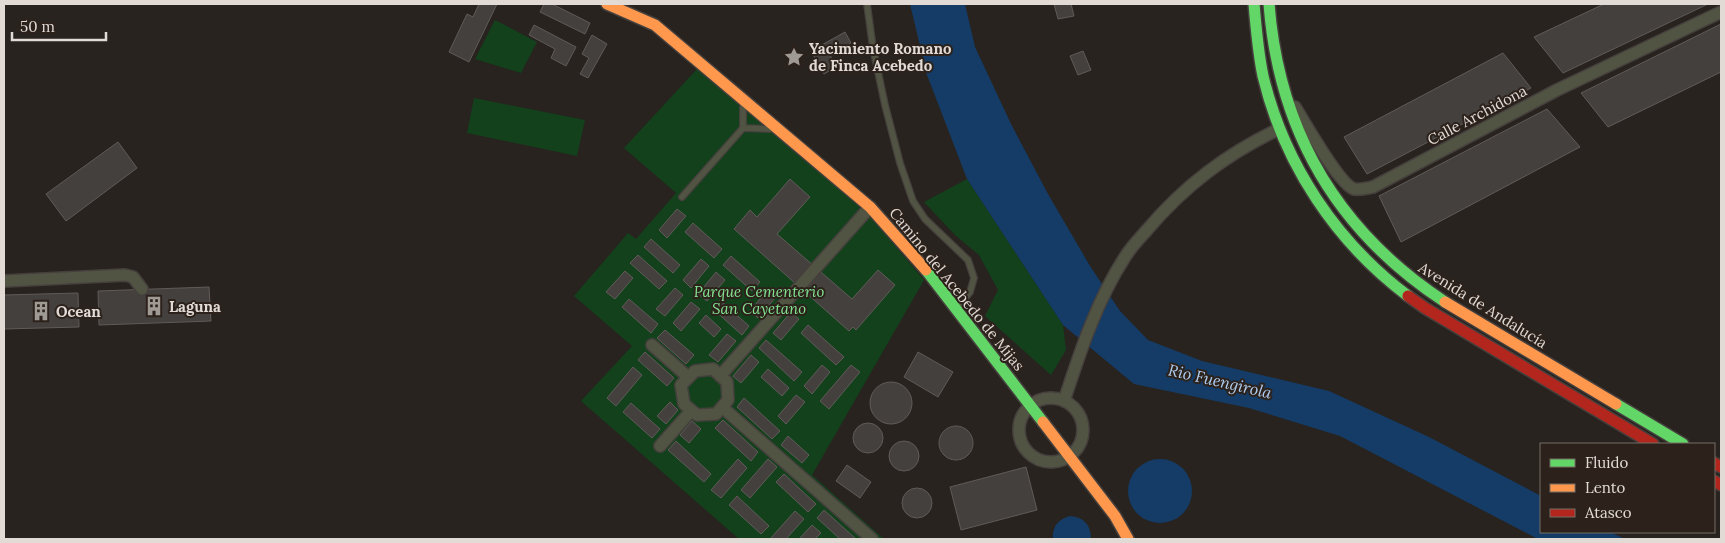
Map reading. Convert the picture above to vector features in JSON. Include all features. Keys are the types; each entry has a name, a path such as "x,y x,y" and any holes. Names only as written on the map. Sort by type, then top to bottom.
{"street":[{"name":"Camino del Acebedo de Mijas","path":"607,4 655,25 870,207 913,254 957,308 1115,516 1128,539"},
{"name":"Avenida de Andalucía","path":"1254,4 1261,65 1280,129 1294,162 1326,214 1352,246 1370,265 1425,308 1651,443"},
{"name":"Avenida de Andalucía","path":"1269,4 1277,60 1285,92 1308,155 1339,204 1360,231 1382,254 1420,285 1472,319 1682,443"},
{"name":"Calle Archidona","path":"1285,92 1345,184 1353,188 1373,187 1557,90 1721,12"},
{"path":"1064,400 1077,360 1108,285 1126,255 1156,219 1206,173 1248,145 1280,129"},
{"path":"720,376 870,207"},
{"path":"4,281 125,275 133,277 142,289"},
{"path":"652,345 688,377"},
{"path":"712,369 720,376 727,382 728,400 716,414 697,416 684,404 681,385 694,370 712,369"},
{"path":"1053,398 1064,400 1072,406 1081,419 1083,428 1079,445 1069,456 1054,462 1043,461 1031,455 1023,446 1019,426 1024,412 1039,400 1053,398"},
{"path":"722,407 872,539"},
{"path":"660,446 691,411"}],"lane":[{"path":"867,4 873,48 885,105 900,163 913,201 925,219 968,260 974,278 970,292 957,308"},
{"path":"682,197 743,128 743,101"},
{"path":"743,128 776,129"}],"green space":[{"path":"495,20 537,42 521,73 475,59"},
{"name":"Parque Cementerio San Cayetano","path":"697,69 867,213 924,280 812,475 884,539 739,539 581,401 632,346 574,296 628,233 636,239 676,193 624,148"},
{"path":"474,98 585,120 577,156 467,133"},
{"path":"967,179 1063,325 1066,350 1051,375 985,316 998,290 979,255 955,235 924,202"}],"water":[{"name":"Rio Fuengirola","path":"910,4 965,4 975,47 1012,126 1048,194 1090,266 1120,311 1148,340 1202,361 1329,391 1429,437 1540,495 1540,533 1612,533 1625,539 1538,539 1340,436 1249,408 1134,384 1063,325 967,179 927,75"},
{"path":"1160,459 1172,461 1183,468 1190,479 1192,491 1190,503 1183,514 1172,521 1160,523 1148,521 1137,514 1130,503 1128,491 1130,479 1137,468 1148,461"},
{"path":"1070,516 1079,518 1086,523 1090,530 1091,539 1053,539 1057,524 1062,519"}],"building":[{"path":"479,4 497,4 469,62 449,52 467,14 473,17"},
{"path":"544,4 552,4 590,23 585,34 540,12"},
{"path":"1054,4 1071,4 1074,16 1058,19"},
{"path":"1604,4 1708,4 1563,73 1534,37"},
{"path":"1721,24 1721,72 1608,127 1581,93"},
{"path":"534,25 576,47 566,66 551,58 555,49 529,35"},
{"path":"845,32 851,43 830,55 836,67 824,74 811,51"},
{"path":"592,35 607,44 588,78 580,74 589,58 582,54"},
{"path":"1083,51 1091,70 1078,75 1070,56"},
{"path":"1503,53 1531,88 1367,174 1344,137"},
{"path":"1547,109 1580,147 1401,242 1379,196"},
{"path":"118,142 137,168 66,221 46,194"},
{"path":"790,179 810,197 777,234 852,299 878,270 895,285 856,330 853,327 849,331 734,229 750,210 757,217"},
{"path":"677,209 686,216 667,238 659,230"},
{"path":"693,223 722,249 714,258 685,232"},
{"path":"651,239 680,265 673,273 644,247"},
{"path":"638,255 667,281 659,289 630,263"},
{"path":"731,256 760,282 752,291 723,265"},
{"path":"701,259 709,266 691,288 683,280"},
{"path":"625,271 633,278 615,299 606,292"},
{"path":"716,272 725,280 707,301 698,294"},
{"name":"Laguna","path":"209,287 211,321 99,325 98,291"},
{"path":"675,288 683,295 665,316 656,309"},
{"path":"768,289 777,296 758,318 750,311"},
{"name":"Ocean","path":"78,293 79,327 4,329 4,295"},
{"path":"629,299 658,324 651,333 622,307"},
{"path":"720,300 749,326 742,335 713,309"},
{"path":"691,302 700,309 681,331 673,323"},
{"path":"791,312 799,319 781,340 773,333"},
{"path":"706,315 721,329 714,337 699,323"},
{"path":"808,325 844,357 836,365 801,333"},
{"path":"665,330 694,355 686,364 657,338"},
{"path":"727,334 736,341 718,362 709,355"},
{"path":"766,340 802,372 794,381 759,348"},
{"path":"645,352 674,378 667,386 638,360"},
{"path":"918,352 953,372 938,397 904,377"},
{"path":"751,355 759,362 741,383 733,376"},
{"path":"822,365 830,372 812,394 804,386"},
{"path":"851,365 860,372 829,409 820,401"},
{"path":"633,367 642,375 616,406 607,398"},
{"path":"768,369 789,388 782,396 761,377"},
{"path":"887,382 895,382 906,388 912,403 906,418 895,424 887,424 876,418 870,407 870,399 876,388"},
{"path":"796,395 805,402 786,424 778,416"},
{"path":"744,398 780,431 772,439 737,407"},
{"path":"670,402 678,410 666,424 657,416"},
{"path":"631,403 660,429 652,438 623,412"},
{"path":"723,420 758,452 751,461 715,428"},
{"path":"692,421 701,429 689,443 680,435"},
{"path":"868,423 879,427 883,438 879,449 868,453 857,449 853,438 857,427"},
{"path":"956,426 963,427 968,431 972,436 972,450 968,455 963,459 956,460 949,459 944,455 940,450 939,443 940,436 944,431 949,427"},
{"path":"788,436 809,455 802,463 781,445"},
{"path":"676,441 711,474 704,482 668,450"},
{"path":"904,441 915,445 919,456 915,467 904,471 893,467 889,456 893,445"},
{"path":"738,459 747,468 721,498 711,490"},
{"path":"768,459 777,467 750,498 741,490"},
{"path":"847,465 871,482 860,498 836,481"},
{"path":"1026,467 1037,510 961,530 950,487"},
{"path":"784,474 816,504 808,512 776,482"},
{"path":"917,488 928,492 932,503 928,514 917,518 906,514 902,503 906,492"},
{"path":"737,496 769,526 761,534 729,505"},
{"path":"824,510 856,539 840,539 817,518"},
{"path":"795,511 804,519 786,539 770,539"},
{"path":"812,525 821,533 815,539 799,539"}],"traffic: fast":[{"path":"1254,4 1258,49 1263,76 1272,109 1284,140 1299,170 1316,199 1336,226 1382,275 1408,296"},
{"path":"1269,4 1275,51 1286,95 1301,136 1320,174 1344,210 1373,243 1407,274 1445,302"},
{"path":"926,270 1043,422"},
{"path":"1616,404 1681,443"}],"traffic: slow":[{"path":"607,4 655,25 870,207 926,270"},
{"path":"1445,302 1616,404"},
{"path":"1043,422 1115,516 1128,539"}],"traffic: jam":[{"path":"1408,296 1651,443"},
{"path":"1715,464 1721,467"},
{"path":"1715,482 1721,485"}],"place":[{"name":"Yacimiento Romano de Finca Acebedo","path":"794,57"},
{"name":"Laguna","path":"154,306"},
{"name":"Ocean","path":"41,311"}]}
